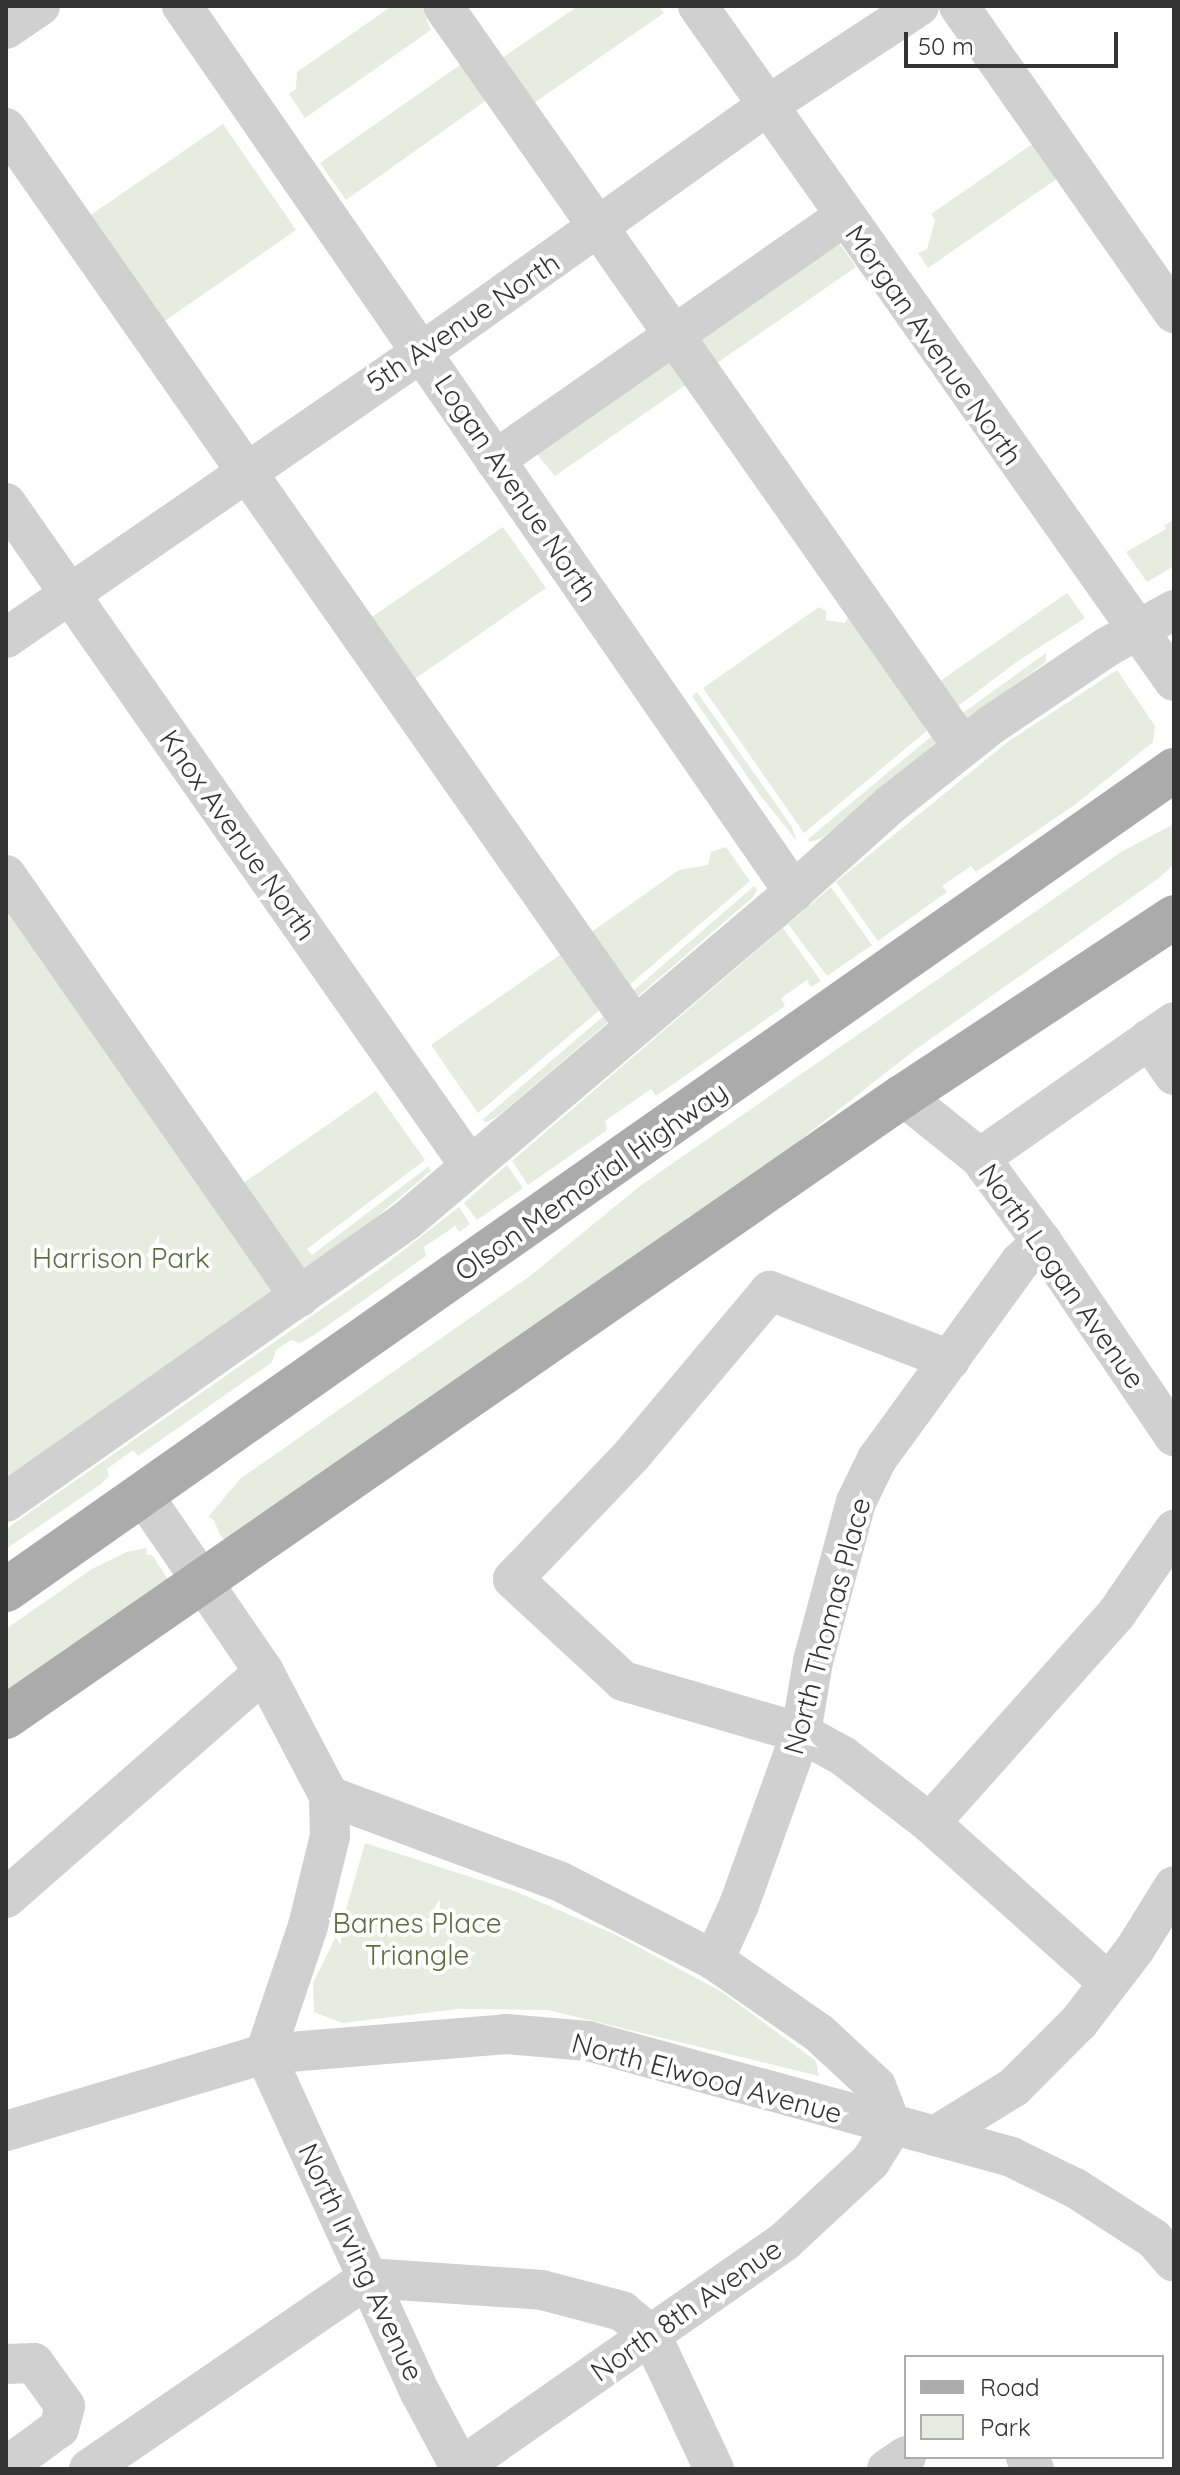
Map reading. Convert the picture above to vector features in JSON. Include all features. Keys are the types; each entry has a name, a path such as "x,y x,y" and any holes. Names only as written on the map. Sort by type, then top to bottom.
{"main road":[{"name":"Olson Memorial Highway","path":"6,1590 1174,770"},
{"path":"6,1717 203,1584 903,1096 1174,917"}],"street":[{"path":"6,29 40,6"},
{"name":"Logan Avenue North","path":"182,6 794,892"},
{"path":"443,6 963,747"},
{"name":"Morgan Avenue North","path":"698,6 843,217 1174,681"},
{"name":"5th Avenue North","path":"6,638 422,352 767,106 919,6"},
{"path":"959,6 1174,313"},
{"path":"6,128 635,1027"},
{"path":"495,460 843,217"},
{"name":"Knox Avenue North","path":"6,503 470,1166"},
{"path":"6,1502 406,1221 794,892 890,805 963,747 1098,653 1174,610"},
{"path":"6,875 300,1297"},
{"path":"980,1158 1161,1030 1174,1075"},
{"name":"North Logan Avenue","path":"903,1096 980,1158 1042,1242 1174,1436"},
{"name":"North Thomas Place","path":"714,1960 739,1905 801,1733 813,1661 856,1502 877,1459 1020,1262 1042,1242"},
{"path":"950,1360 770,1291 632,1455 513,1579 623,1681 801,1733 843,1756 930,1823 1109,1983"},
{"path":"143,1495 264,1672 329,1796 330,1836 308,1926 265,2054"},
{"path":"930,1823 1117,1613 1174,1530"},
{"path":"6,1898 264,1672"},
{"name":"North Elwood Avenue","path":"329,1796 559,1881 714,1960 819,2033 876,2086 892,2127"},
{"path":"935,2136 1014,2087 1079,2022 1135,1949 1174,1886"},
{"name":"North Elwood Avenue","path":"6,2131 265,2054 506,2034 588,2041 892,2127 1011,2157 1075,2188 1167,2240"},
{"name":"North Irving Avenue","path":"265,2054 421,2394 460,2469"},
{"name":"North 8th Avenue","path":"460,2469 785,2241 871,2161 892,2127"},
{"path":"89,2469 368,2278 542,2290 622,2311 651,2335 714,2469"},
{"path":"6,2364 34,2363 65,2406 59,2428 6,2467"},
{"path":"887,2469 904,2457"}],"green space":[{"path":"392,6 421,6 431,30 305,118 289,94 296,89 297,72"},
{"path":"578,6 659,6 664,13 525,109 492,65"},
{"path":"470,58 495,94 346,200 320,163"},
{"path":"223,124 296,230 156,327 82,221"},
{"path":"1044,136 1068,171 928,268 918,253 927,249 935,220 931,214"},
{"path":"834,236 856,267 707,370 690,333"},
{"path":"666,349 694,379 555,476 537,454"},
{"path":"1174,519 1174,566 1147,582 1126,552 1166,529 1164,526"},
{"path":"503,527 546,588 406,685 363,623"},
{"path":"1067,593 1085,618 1015,663 949,713 930,688"},
{"path":"819,607 826,611 826,620 845,623 848,617 935,724 804,833 703,688"},
{"path":"1046,653 1046,662 966,720 953,720"},
{"path":"1117,670 1155,726 1153,742 1073,806 976,872 971,866 942,886 947,892 878,941 836,882 1009,741"},
{"path":"697,692 792,827 797,841 760,795 692,696"},
{"path":"940,729 939,740 822,838 810,842 808,839"},
{"path":"1174,824 1174,864 1159,878 912,1052 776,1159 225,1541 219,1533 214,1520 208,1517 240,1479 530,1276 640,1186 1121,852"},
{"path":"726,847 750,881 620,993 583,938 679,870 708,865 711,852"},
{"path":"754,886 757,890 752,898 636,998 625,998"},
{"path":"831,887 872,945 827,976 788,924"},
{"name":"Harrison Park","path":"6,893 219,1200 376,1091 425,1160 307,1249 312,1255 429,1166 431,1171 368,1224 6,1478"},
{"path":"783,928 821,981 811,987 807,980 781,998 785,1006 656,1096 651,1089 605,1121 607,1130 528,1185 512,1161"},
{"path":"570,948 608,1003 478,1113 431,1045"},
{"path":"613,1008 613,1018 498,1116 487,1122 482,1120"},
{"path":"507,1165 523,1188 477,1220 464,1203"},
{"path":"459,1207 470,1224 459,1232 455,1226 424,1247 426,1256 317,1333 300,1343 291,1340 276,1350 272,1362 138,1456 133,1450 107,1469 109,1476 101,1484 6,1549 6,1529 382,1267"},
{"path":"146,1548 147,1555 152,1555 169,1581 6,1692 6,1629 92,1569 127,1552"},
{"name":"Barnes Place Triangle","path":"365,1843 517,1892 614,1934 722,1992 816,2061 819,2076 548,2010 458,2009 342,2023 314,2012 313,1983 342,1924"}]}
